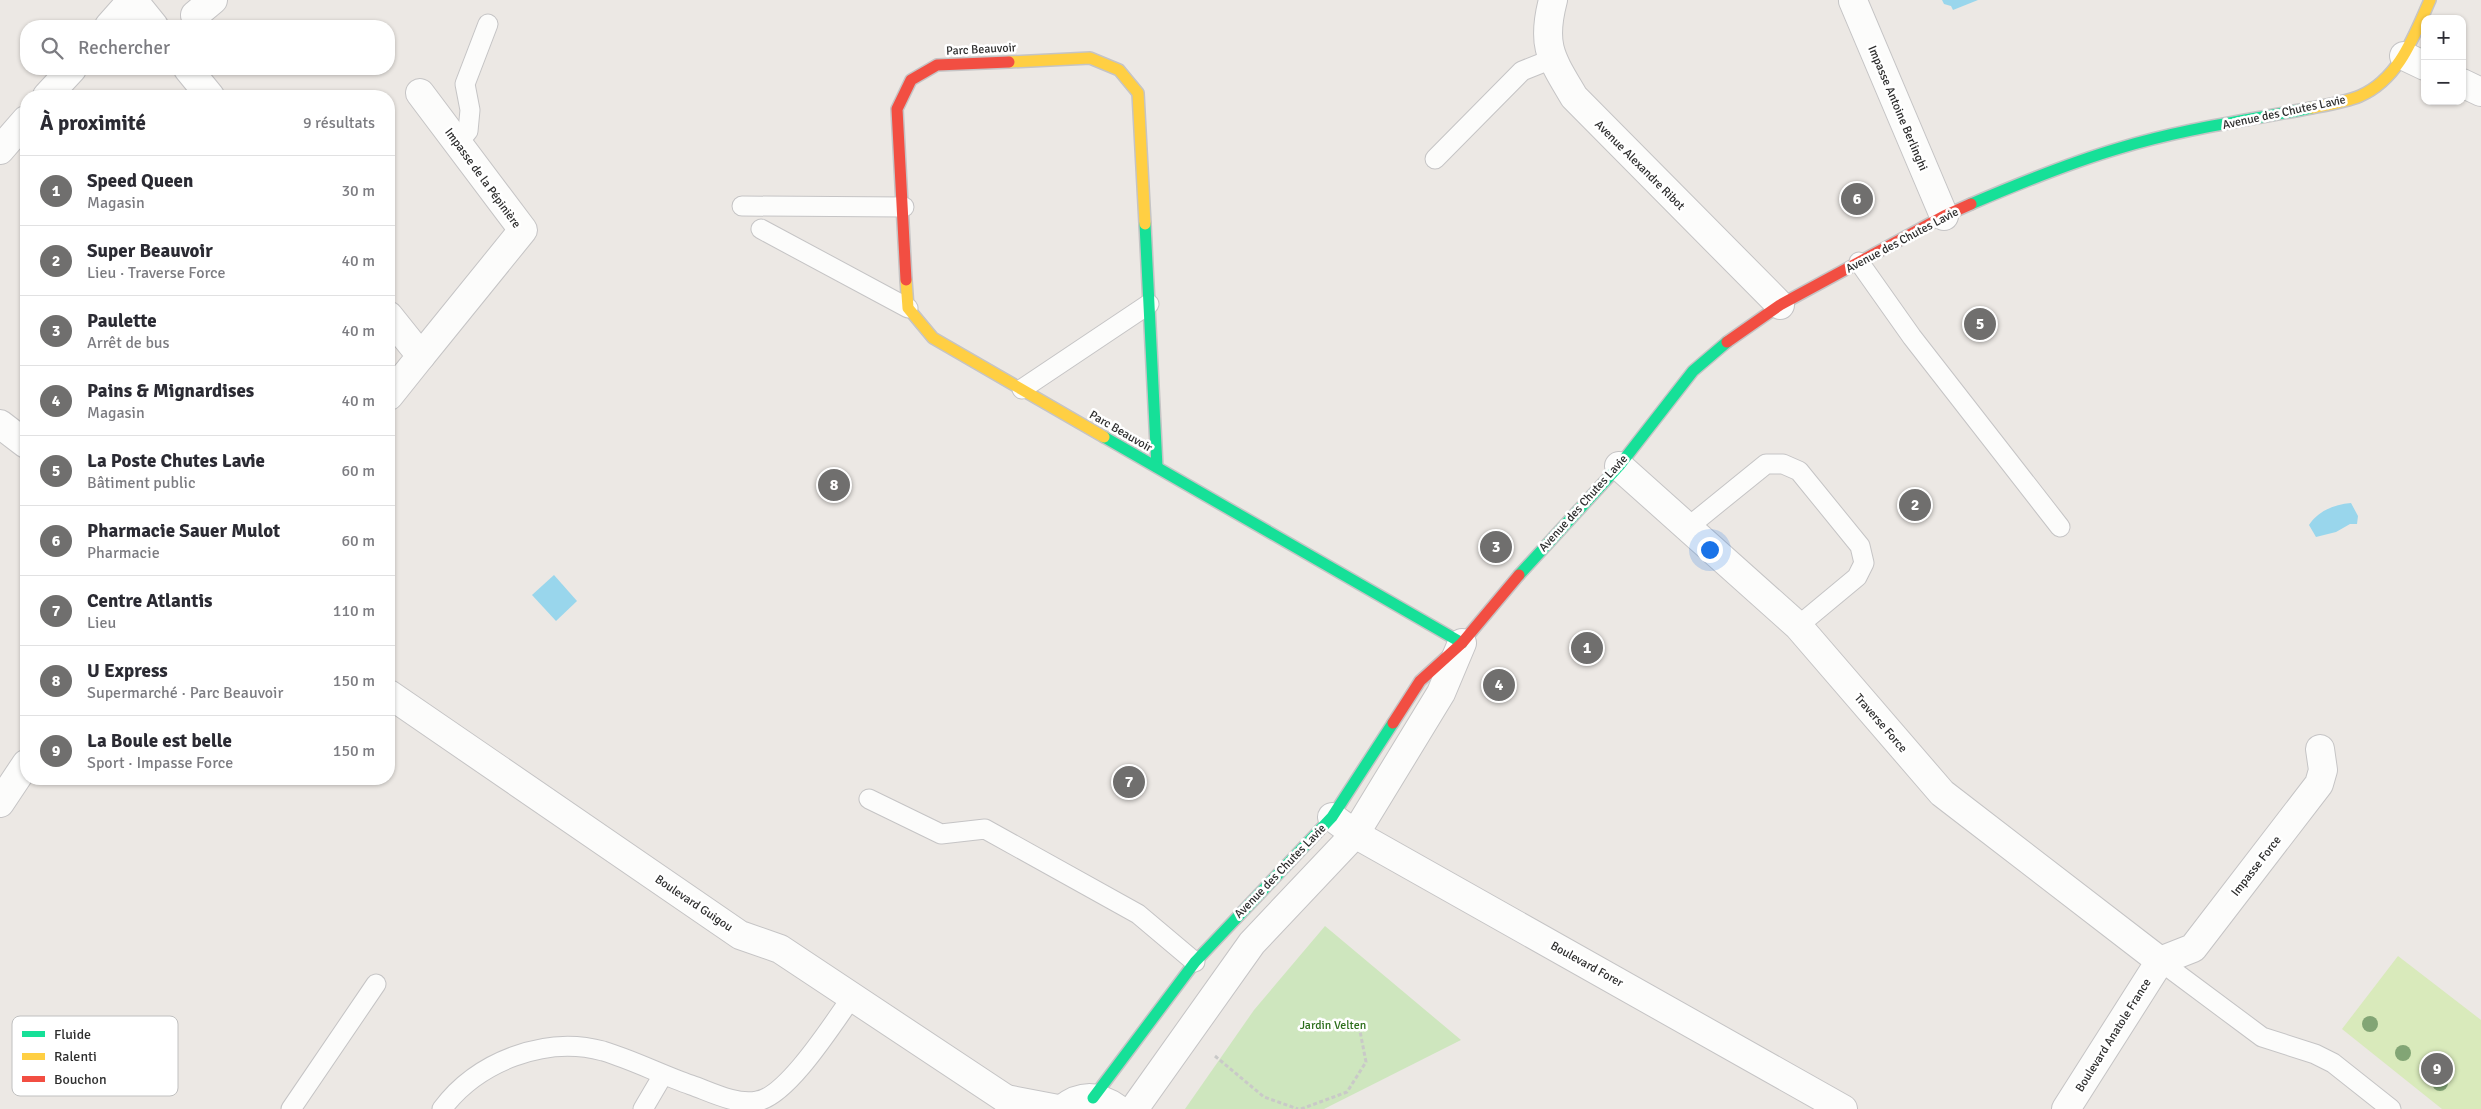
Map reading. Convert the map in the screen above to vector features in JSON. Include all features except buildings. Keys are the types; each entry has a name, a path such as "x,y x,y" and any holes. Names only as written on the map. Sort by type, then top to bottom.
{"street":[{"path":"114,20 132,0 149,20"},
{"name":"Avenue Alexandre Ribot","path":"1553,0 1547,31 1552,59 1574,97 1602,128 1780,306"},
{"name":"Avenue des Chutes Lavie","path":"1093,1098 1195,962 1332,818 1420,681 1462,643 1534,557 1619,466 1692,371 1734,336 1780,306 1944,216 2030,178 2122,147 2219,125 2321,106 2360,96 2414,61 2430,0"},
{"name":"Impasse Antoine Berlinghi","path":"1853,1 1944,216"},
{"name":"Parc Beauvoir","path":"1157,467 1138,93 1119,70 1090,58 938,65 911,80 897,109 904,207 908,308 933,338 1462,643"},
{"path":"53,90 67,75"},
{"path":"193,75 205,90"},
{"path":"2466,85 2481,92"},
{"name":"Impasse de la Pépinière","path":"420,93 523,230 421,356"},
{"path":"0,150 20,127"},
{"path":"395,324 421,356 395,388"},
{"path":"0,424 20,439"},
{"name":"Traverse Force","path":"1619,466 1798,626 1942,793 2160,961"},
{"name":"Avenue des Chutes Lavie","path":"1134,1109 1252,943 1355,834 1441,693 1462,643"},
{"name":"Boulevard Guigou","path":"395,698 740,935 780,949 1011,1104 1058,1109"},
{"name":"Impasse Force","path":"2160,961 2194,948 2319,784 2323,770 2320,749"},
{"path":"0,803 20,773"},
{"name":"Boulevard Forer","path":"1332,818 1355,834 1843,1109"},
{"name":"Boulevard Anatole France","path":"2066,1109 2160,961"},
{"path":"1062,1109 1081,1098 1106,1101 1118,1109"}],"lane":[{"path":"458,143 468,131 470,110 465,84 466,78 488,24"},
{"path":"1435,159 1522,71 1552,59"},
{"path":"742,206 904,207"},
{"path":"761,229 908,308"},
{"path":"1860,262 1912,337 2060,527"},
{"path":"1022,389 1149,304"},
{"path":"1687,528 1766,464 1783,464 1799,471 1860,546 1864,563 1857,577 1798,626"},
{"path":"869,799 941,834 985,830 1138,914 1195,962"},
{"path":"2160,961 2262,1037 2315,1054 2333,1063 2391,1109"},
{"path":"291,1109 376,984"},
{"path":"442,1109 452,1095 479,1073 509,1058 539,1049 569,1045 602,1051 729,1099 757,1101 779,1090 814,1050 852,997"},
{"path":"643,1109 663,1075"}],"path":[{"path":"1210,1051 1264,1097 1300,1109 1347,1092 1366,1062 1358,1026"}],"green space":[{"name":"Jardin Velten","path":"1325,926 1461,1040 1324,1109 1185,1109 1254,1010"},
{"path":"2398,956 2481,1020 2481,1109 2442,1109 2342,1029"}],"water":[{"path":"1942,0 1978,0 1953,10 1951,6 1944,4"},
{"path":"2351,503 2358,516 2357,524 2350,524 2336,532 2316,537 2309,525 2317,516 2333,507"},
{"path":"554,575 577,601 556,621 532,595"}],"traffic: fast":[{"path":"1971,204 2063,167 2143,141 2215,125 2311,108"},
{"path":"1145,224 1157,467"},
{"path":"1519,575 1619,466 1693,371 1727,342"},
{"path":"1104,437 1462,643"},
{"path":"1093,1098 1195,962 1332,817 1393,723"}],"traffic: slow":[{"path":"2311,108 2343,102 2360,96 2385,79 2404,55 2430,0"},
{"path":"1009,62 1090,58 1119,70 1138,93 1145,224"},
{"path":"906,280 908,308 933,338 1104,437"}],"traffic: jam":[{"path":"906,280 897,109 911,80 937,65 1009,62"},
{"path":"1727,342 1780,305 1944,216 1971,204"},
{"path":"1393,723 1420,681 1462,643 1519,575"}],"place":[{"name":"Pharmacie Sauer Mulot","path":"1857,199"},
{"name":"La Poste Chutes Lavie","path":"1980,324"},
{"name":"U Express","path":"834,485"},
{"name":"Super Beauvoir","path":"1915,505"},
{"name":"Paulette","path":"1496,547"},
{"name":"Speed Queen","path":"1587,648"},
{"name":"Pains & Mignardises","path":"1499,685"},
{"name":"Centre Atlantis","path":"1129,782"},
{"name":"La Boule est belle","path":"2437,1069"}]}
